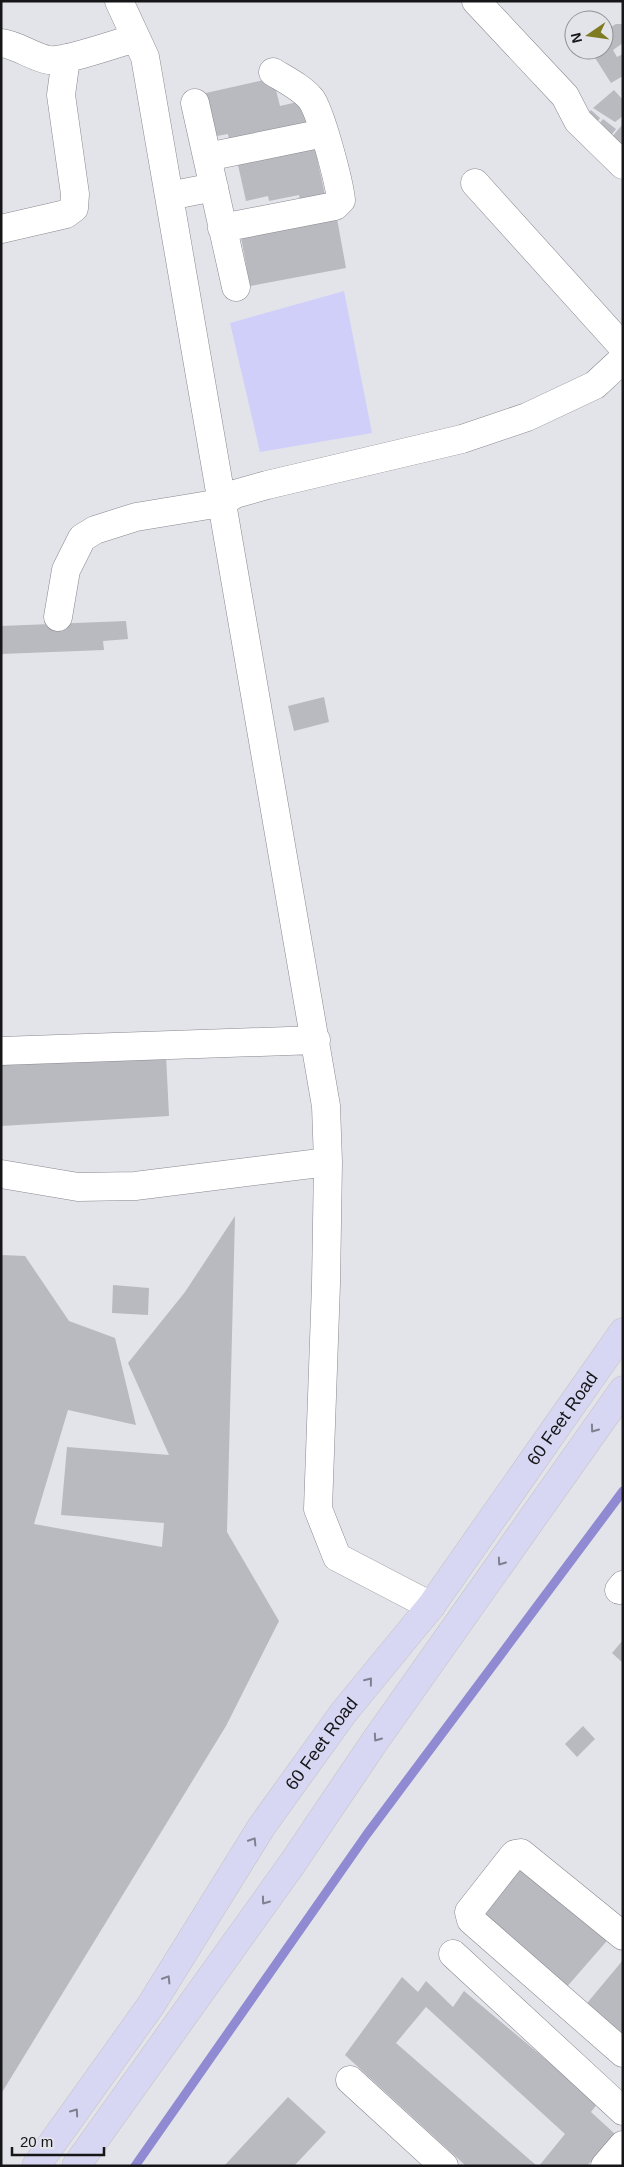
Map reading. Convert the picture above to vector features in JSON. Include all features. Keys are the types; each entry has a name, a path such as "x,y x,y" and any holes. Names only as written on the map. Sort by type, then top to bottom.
{"main road":[{"name":"60 Feet Road","path":"36,2166 151,2005 262,1826 344,1712 431,1606 623,1332"},
{"name":"60 Feet Road","path":"76,2166 292,1864 375,1741 623,1390"}],"street":[{"path":"119,1 145,57 326,1106 328,1162 318,1509 337,1556 431,1606"},
{"path":"476,1 565,96 578,121 623,165"},
{"path":"1,43 9,44 49,60 66,58 136,38"},
{"path":"1,229 66,214 74,208 75,194 61,95 66,58"},
{"path":"222,228 335,206 341,200 319,116 311,100 299,89 274,72"},
{"path":"195,103 236,287"},
{"path":"207,156 324,133"},
{"path":"475,183 623,347"},
{"path":"169,196 214,187"},
{"path":"58,617 66,570 82,538 95,530 136,517 221,503 235,494 462,439 527,417 595,385 623,359"},
{"path":"1,1051 316,1040"},
{"path":"1,1174 78,1187 135,1186 328,1162"},
{"path":"623,1936 521,1853 512,1856 469,1912 471,1920 623,2053"},
{"path":"453,1954 623,2111"},
{"path":"350,2080 444,2166"},
{"path":"605,2166 623,2145"}],"shaded area":[{"path":"344,291 372,433 260,452 230,323"}],"building":[{"path":"623,24 623,43 614,49 614,25"},
{"path":"614,52 617,57 623,54 623,76 611,83 596,60 614,60"},
{"path":"273,78 280,106 302,101 308,130 229,141 228,134 206,138 197,95"},
{"path":"614,90 623,100 623,116 615,122 593,108"},
{"path":"591,110 600,118 591,130 581,121"},
{"path":"603,119 616,129 605,143 592,133"},
{"path":"623,124 623,159 604,146"},
{"path":"313,139 325,195 300,201 299,195 269,201 268,196 246,201 236,156"},
{"path":"336,213 346,268 250,286 240,232"},
{"path":"126,621 128,639 103,641 104,650 1,654 1,626"},
{"path":"324,697 329,722 294,731 288,706"},
{"path":"166,1055 169,1116 1,1126 1,1064"},
{"path":"235,1216 227,1532 279,1621 226,1726 1,2094 1,1255 25,1256 69,1321 115,1338 136,1425 68,1410 34,1524 162,1547 164,1523 61,1515 67,1447 169,1455 128,1363 185,1292"},
{"path":"113,1285 149,1288 148,1315 112,1313"},
{"path":"623,1640 623,1663 612,1653"},
{"path":"583,1726 595,1739 577,1757 565,1744"},
{"path":"516,1862 612,1935 565,1989 474,1911"},
{"path":"623,1960 623,2043 583,2008"},
{"path":"402,1977 418,1992 426,1981 453,2007 464,1991 598,2103 591,2112 615,2134 587,2166 539,2166 565,2134 426,2007 396,2043 537,2166 466,2166 345,2055"},
{"path":"288,2097 326,2132 294,2166 224,2166"}],"waterway":[{"path":"135,2166 367,1834 623,1491"}]}
